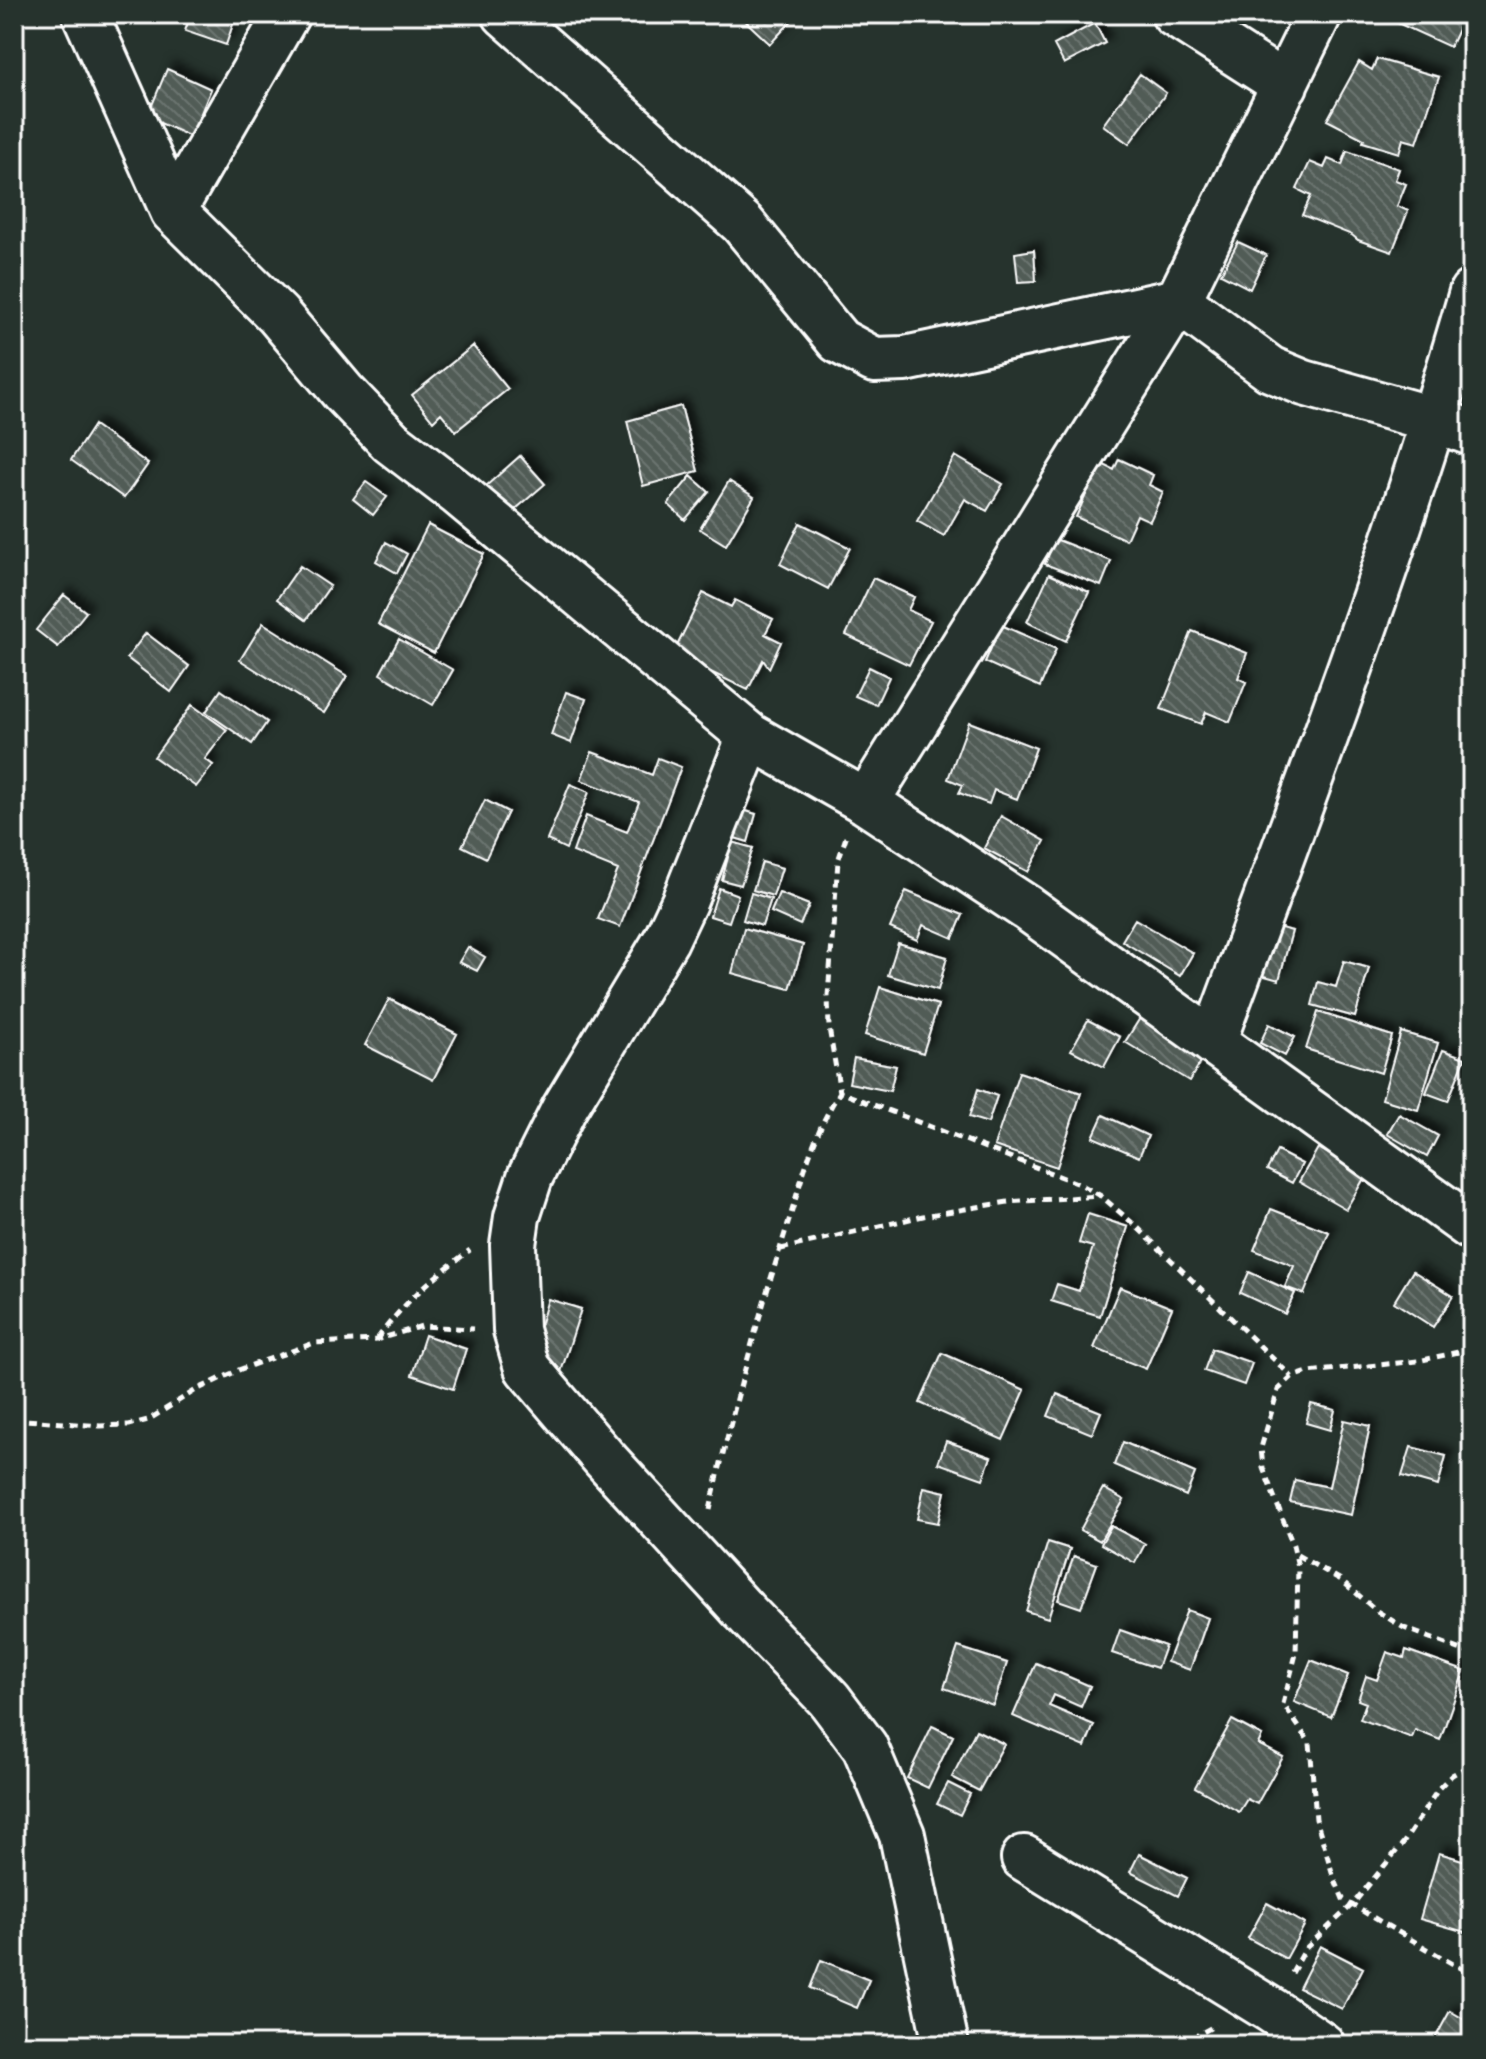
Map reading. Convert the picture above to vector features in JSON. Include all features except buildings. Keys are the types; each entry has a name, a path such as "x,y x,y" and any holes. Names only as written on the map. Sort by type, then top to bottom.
{"street":[{"path":"85,14 173,211 278,315 343,392 391,442 459,494 750,736 866,802 1027,908 1472,1228"},
{"path":"173,211 287,14"},
{"path":"505,14 742,223 839,341 874,360 905,359 1178,301 1270,369 1304,383 1454,427"},
{"path":"1174,14 1285,85"},
{"path":"866,802 1178,301 1319,14"},
{"path":"1213,1042 1343,690 1454,427 1472,292"},
{"path":"750,736 666,940 564,1109 530,1177 517,1217 513,1245 518,1335 527,1368 603,1457 829,1699 865,1747 902,1835 946,2045"},
{"path":"1024,1858 1271,2010 1322,2045"}],"path":[{"path":"699,1562 741,1383 780,1249 823,1118 840,1092 829,1028 828,996 838,861 844,840 866,802"},
{"path":"840,1092 1082,1185 1101,1196 1146,1235 1292,1377"},
{"path":"780,1249 923,1216 1008,1202 1101,1196"},
{"path":"376,1340 400,1307 422,1286 517,1217"},
{"path":"14,1419 100,1426 129,1425 148,1420 196,1390 241,1369 314,1343 376,1340 422,1326 518,1335"},
{"path":"1472,1349 1418,1361 1308,1372 1292,1377 1278,1390 1261,1448 1263,1468 1296,1555 1296,1654 1283,1704 1310,1743 1316,1819 1333,1875 1343,1899 1472,1975"},
{"path":"1296,1555 1341,1580 1377,1611 1404,1628 1472,1654"},
{"path":"1271,2010 1306,1948 1352,1905 1404,1842 1439,1788 1452,1775 1472,1764"}]}
